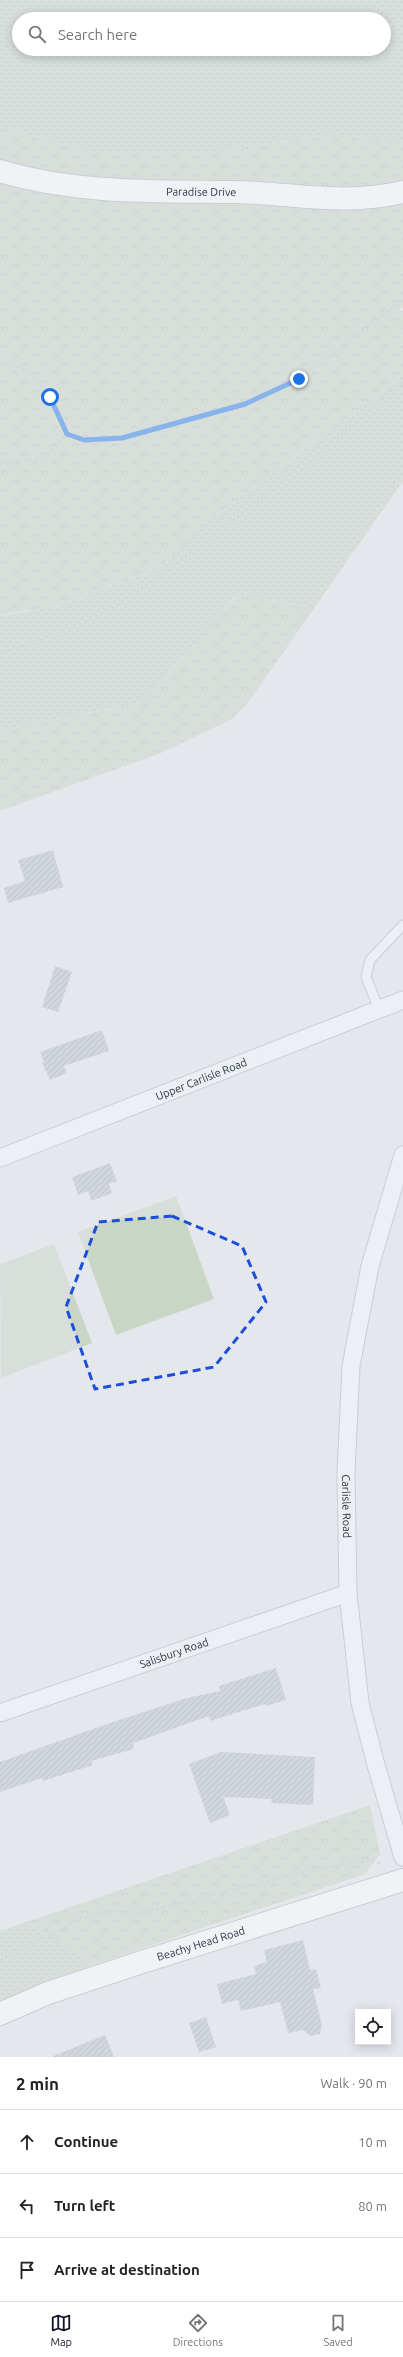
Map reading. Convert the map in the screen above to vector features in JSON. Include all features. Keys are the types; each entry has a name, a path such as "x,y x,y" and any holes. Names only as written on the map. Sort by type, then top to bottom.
{"street":[{"name":"Paradise Drive","path":"0,171 29,180 84,188 174,193 235,192 324,199 377,198 403,192"},
{"name":"Upper Carlisle Road","path":"0,1158 403,1000"},
{"name":"Carlisle Road","path":"403,1156 370,1266 351,1366 346,1473 348,1593 360,1703 376,1765 403,1857"},
{"name":"Salisbury Road","path":"0,1713 348,1593"},
{"name":"Beachy Head Road","path":"0,2014 48,1993 403,1880"}],"lane":[{"path":"379,1009 366,977 370,960 403,925"}],"path":[{"path":"0,364 24,368 50,397 67,434 84,440 122,438 245,404 299,379 403,300"},
{"path":"0,653 59,633 115,606 165,573 302,467 403,382"},
{"path":"0,463 11,464 46,456 67,434"},
{"path":"0,1960 18,1949 57,1933 79,1918 87,1916 110,1911 140,1913 300,1873 372,1860 384,1866"}],"highlighted area":[{"path":"172,1216 242,1246 266,1302 214,1367 95,1389 66,1307 98,1222"}],"green space":[{"path":"0,0 403,0 403,141 398,143 330,134 217,151 91,152 0,127"},
{"path":"0,127 91,152 217,151 330,134 398,143 403,141 403,307 399,310 403,311 403,376 206,524 158,569 53,607 0,615"},
{"path":"403,376 403,481 315,607 237,595 144,702 0,730 0,616 53,607 158,569 206,524"},
{"path":"237,595 315,607 249,701 232,719 161,753 0,811 0,730 144,702"},
{"path":"176,1196 214,1299 116,1335 78,1232"},
{"path":"54,1244 92,1343 1,1378 0,1264"},
{"path":"370,1805 380,1854 365,1874 95,1964 26,1922"},
{"path":"26,1922 95,1964 0,2001 0,1931"}],"building":[{"path":"53,850 63,887 8,903 4,888 25,881 18,860"},
{"path":"55,966 72,972 58,1012 42,1007"},
{"path":"102,1030 109,1051 64,1066 67,1073 50,1080 42,1063 44,1062 40,1052"},
{"path":"110,1163 117,1181 109,1184 112,1193 91,1201 88,1191 78,1195 72,1177"},
{"path":"276,1668 286,1700 266,1706 265,1704 210,1721 209,1716 133,1743 134,1749 91,1761 93,1765 43,1781 42,1778 0,1792 0,1762 110,1723 187,1698 220,1691 219,1686"},
{"path":"221,1752 315,1757 313,1805 271,1803 272,1799 223,1797 230,1815 210,1823 189,1764"},
{"path":"303,1940 310,1970 316,1969 321,1988 313,1989 322,2025 320,2034 310,2036 303,2030 288,2033 280,2002 241,2011 238,2000 222,2004 217,1984 256,1974 254,1966 267,1962 264,1950"},
{"path":"206,2017 216,2047 199,2052 189,2023"},
{"path":"105,2035 114,2057 53,2057 53,2056"}],"route":[{"path":"50,397 67,434 84,440 122,438 245,404 299,379"}]}
